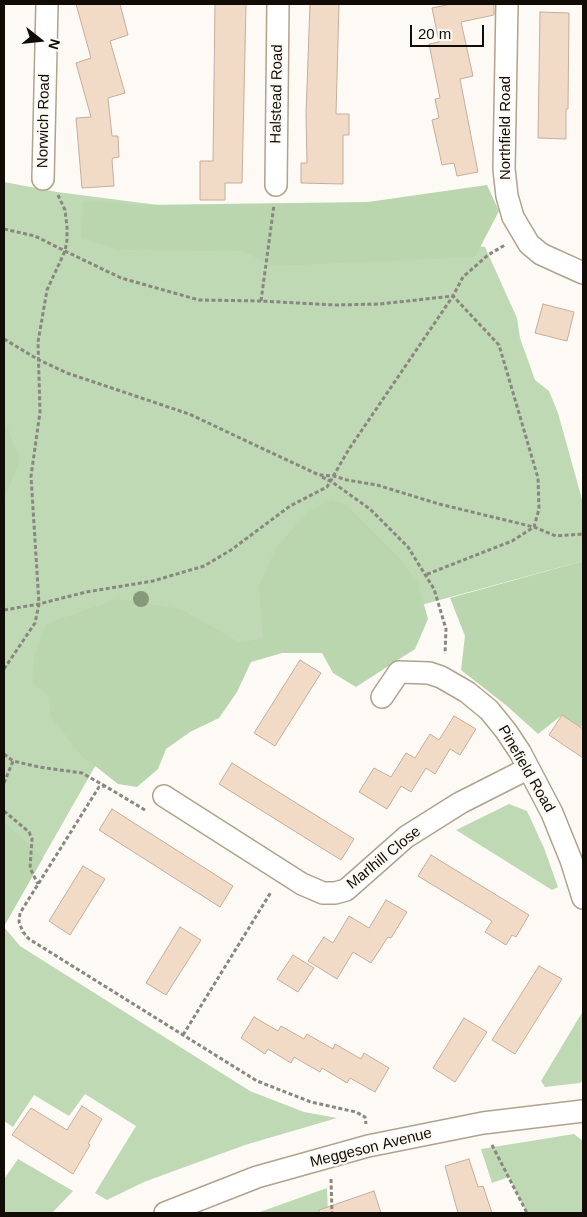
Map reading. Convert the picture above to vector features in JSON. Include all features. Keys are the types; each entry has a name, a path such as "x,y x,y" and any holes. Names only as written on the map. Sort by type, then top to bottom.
{"street":[{"name":"Norwich Road","path":"44,170 47,4"},
{"name":"Halstead Road","path":"276,185 278,4"},
{"name":"Northfield Road","path":"507,4 504,169 507,196 513,217 529,244 541,254 583,273"},
{"name":"Pinefield Road","path":"382,697 399,672 429,673 442,677 467,692 489,710 506,731 552,813 572,860 583,898"},
{"name":"Marlhill Close","path":"164,796 302,884 323,893 335,893 346,890 406,837 460,803 527,769"},
{"name":"Meggeson Avenue","path":"165,1213 257,1177 368,1146 483,1123 583,1111"}],"path":[{"path":"4,669 35,623 39,604 31,476 40,412 38,342 47,290 65,252 67,227 65,210 44,170"},
{"path":"261,301 276,185"},
{"path":"4,229 35,236 121,278 199,300 371,305 453,296"},
{"path":"4,610 39,604 86,592 153,581 204,566 231,550 290,506 327,487 332,482 349,449 464,277 488,255 522,234"},
{"path":"425,575 512,541 534,527 539,509 538,478 499,345 453,296"},
{"path":"4,339 39,360 67,373 189,414 319,475 370,509 408,547 434,589 446,629 442,677"},
{"path":"319,475 334,476 377,485 439,504 534,527 556,536 583,534"},
{"path":"4,754 13,761 39,767 82,772 153,815 164,796"},
{"path":"4,783 13,761"},
{"path":"105,786 99,787 20,913 19,922 23,932 29,939 256,1081 311,1102 356,1112 365,1116 368,1146"},
{"path":"4,812 29,832 32,839 30,868 38,884"},
{"path":"183,1035 283,872"},
{"path":"483,1123 492,1145 527,1213"},
{"path":"331,1156 332,1213"}],"green space":[{"path":"4,182 57,192 485,247 517,318 520,338 535,380 549,391 558,413 583,503 583,561 278,644 97,763 4,926"},
{"path":"487,185 499,211 475,257 273,266 242,251 120,250 81,237 83,201 142,205 368,202"},
{"path":"4,419 20,460 4,500"},
{"path":"331,500 346,505 404,563 418,583 428,619 415,649 356,687 333,673 322,653 282,653 251,662 237,692 219,718 190,732 166,749 158,769 137,787 118,784 80,754 51,717 49,696 33,683 34,657 46,624 117,599 181,609 238,642 263,639 259,586 276,548 308,512"},
{"path":"583,561 583,726 580,727 562,715 538,734 507,706 461,670 465,636 450,598"},
{"path":"509,804 527,811 544,848 558,887 552,890 456,830"},
{"path":"4,822 43,858 4,926"},
{"path":"4,927 20,946 250,1091 304,1112 337,1118 245,1145 144,1182 107,1200 95,1193 136,1126 85,1094 69,1116 34,1095 13,1127 4,1121"},
{"path":"583,1011 583,1080 580,1083 545,1087 541,1081"},
{"path":"574,1134 583,1141 583,1213 527,1213 509,1177 492,1183 481,1149"},
{"path":"18,1159 73,1191 52,1213 4,1213 4,1179"},
{"path":"327,1188 328,1213 257,1213"}],"building":[{"path":"76,4 120,4 128,35 110,41 125,93 108,98 112,136 118,136 119,157 112,160 114,186 82,188 76,118 91,117 76,63 91,58"},
{"path":"215,4 246,4 242,183 225,183 225,200 200,200 200,161 213,161"},
{"path":"310,4 339,4 336,114 349,114 349,135 343,135 343,184 301,183 301,163 307,163 306,115"},
{"path":"451,4 494,4 494,15 461,22 473,76 460,79 478,172 457,176 454,163 442,165 432,120 439,118 435,99 440,98 429,44 439,42 432,8"},
{"path":"540,12 569,13 566,139 538,138"},
{"path":"543,304 574,312 567,341 535,333"},
{"path":"300,660 321,673 275,746 254,733"},
{"path":"562,715 583,729 583,758 549,735"},
{"path":"454,716 476,729 460,755 450,749 435,774 426,768 411,792 401,786 387,809 359,792 374,768 391,777 406,753 415,758 430,734 439,740"},
{"path":"232,763 354,839 341,860 219,784"},
{"path":"112,809 233,886 220,907 99,830"},
{"path":"431,855 529,915 516,937 512,935 506,945 485,932 492,921 418,876"},
{"path":"83,866 105,879 70,935 49,921"},
{"path":"386,900 407,912 391,938 388,937 371,963 353,952 337,979 308,961 324,937 333,943 349,916 369,928"},
{"path":"180,927 201,940 166,995 146,983"},
{"path":"293,955 314,968 298,992 277,979"},
{"path":"539,966 562,979 515,1054 492,1040"},
{"path":"254,1017 278,1031 281,1026 304,1039 307,1034 333,1049 335,1044 361,1059 364,1053 389,1068 375,1092 350,1078 347,1083 322,1068 320,1072 294,1057 291,1063 268,1049 265,1054 241,1038"},
{"path":"464,1018 487,1032 455,1082 433,1068"},
{"path":"82,1106 102,1119 88,1144 90,1145 73,1174 12,1135 31,1108 67,1130"},
{"path":"469,1159 478,1187 483,1186 492,1213 458,1213 445,1166"},
{"path":"374,1191 381,1213 319,1213 319,1210"}]}
